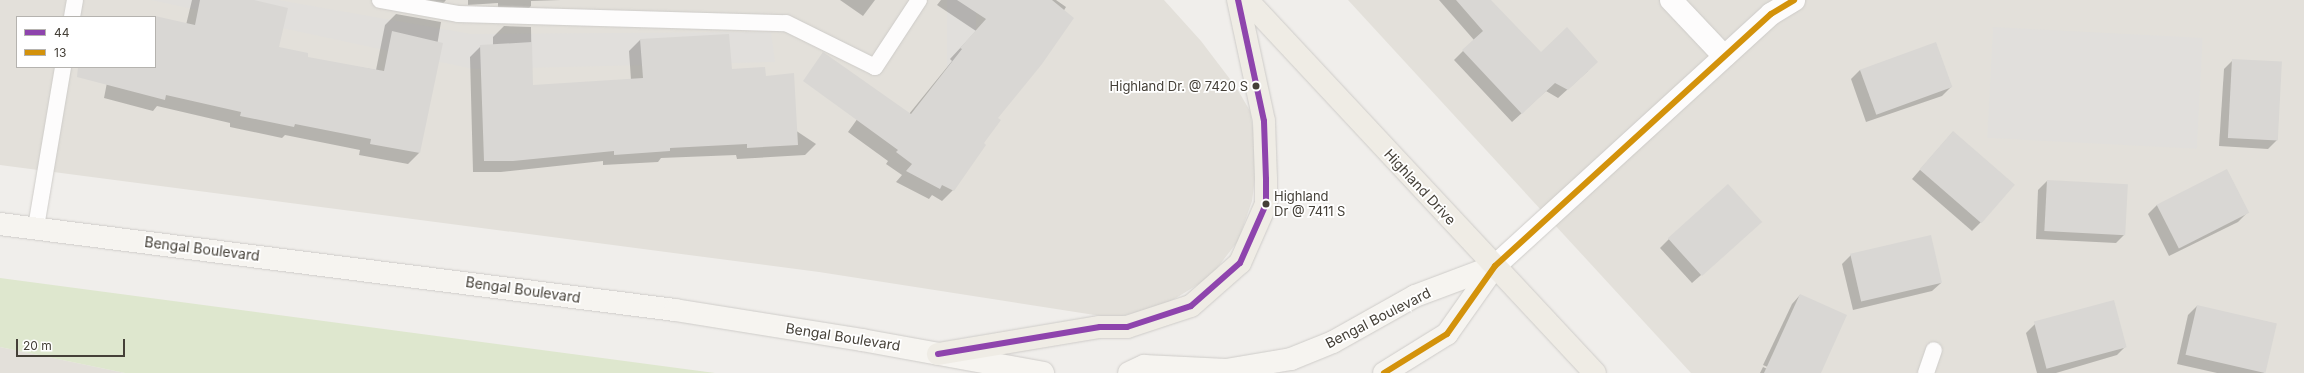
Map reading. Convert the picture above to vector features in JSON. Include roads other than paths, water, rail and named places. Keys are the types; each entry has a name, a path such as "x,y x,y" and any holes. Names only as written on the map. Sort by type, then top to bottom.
{"main road":[{"path":"938,354 1100,327 1127,327 1191,306 1240,263 1266,204 1266,179 1264,121 1238,0"},
{"name":"Highland Drive","path":"1247,0 1594,373"},
{"name":"Bengal Boulevard","path":"0,224 36,227 674,310 1043,373"},
{"path":"1384,373 1447,334 1495,266"},
{"name":"Bengal Boulevard","path":"1129,373 1144,366 1226,370 1290,359 1333,342 1415,296 1495,266"}],"street":[{"path":"1671,0 1724,56"},
{"path":"1495,266 1771,14 1794,0"}],"lane":[{"path":"72,16 75,0"},
{"path":"380,0 458,14 786,24 875,67 919,0"},
{"path":"36,227 63,68"},
{"path":"1926,373 1934,350"}],"place":[{"name":"Highland Dr. @ 7420 S","path":"1256,86"},
{"name":"Highland Dr @ 7411 S","path":"1266,204"}]}
